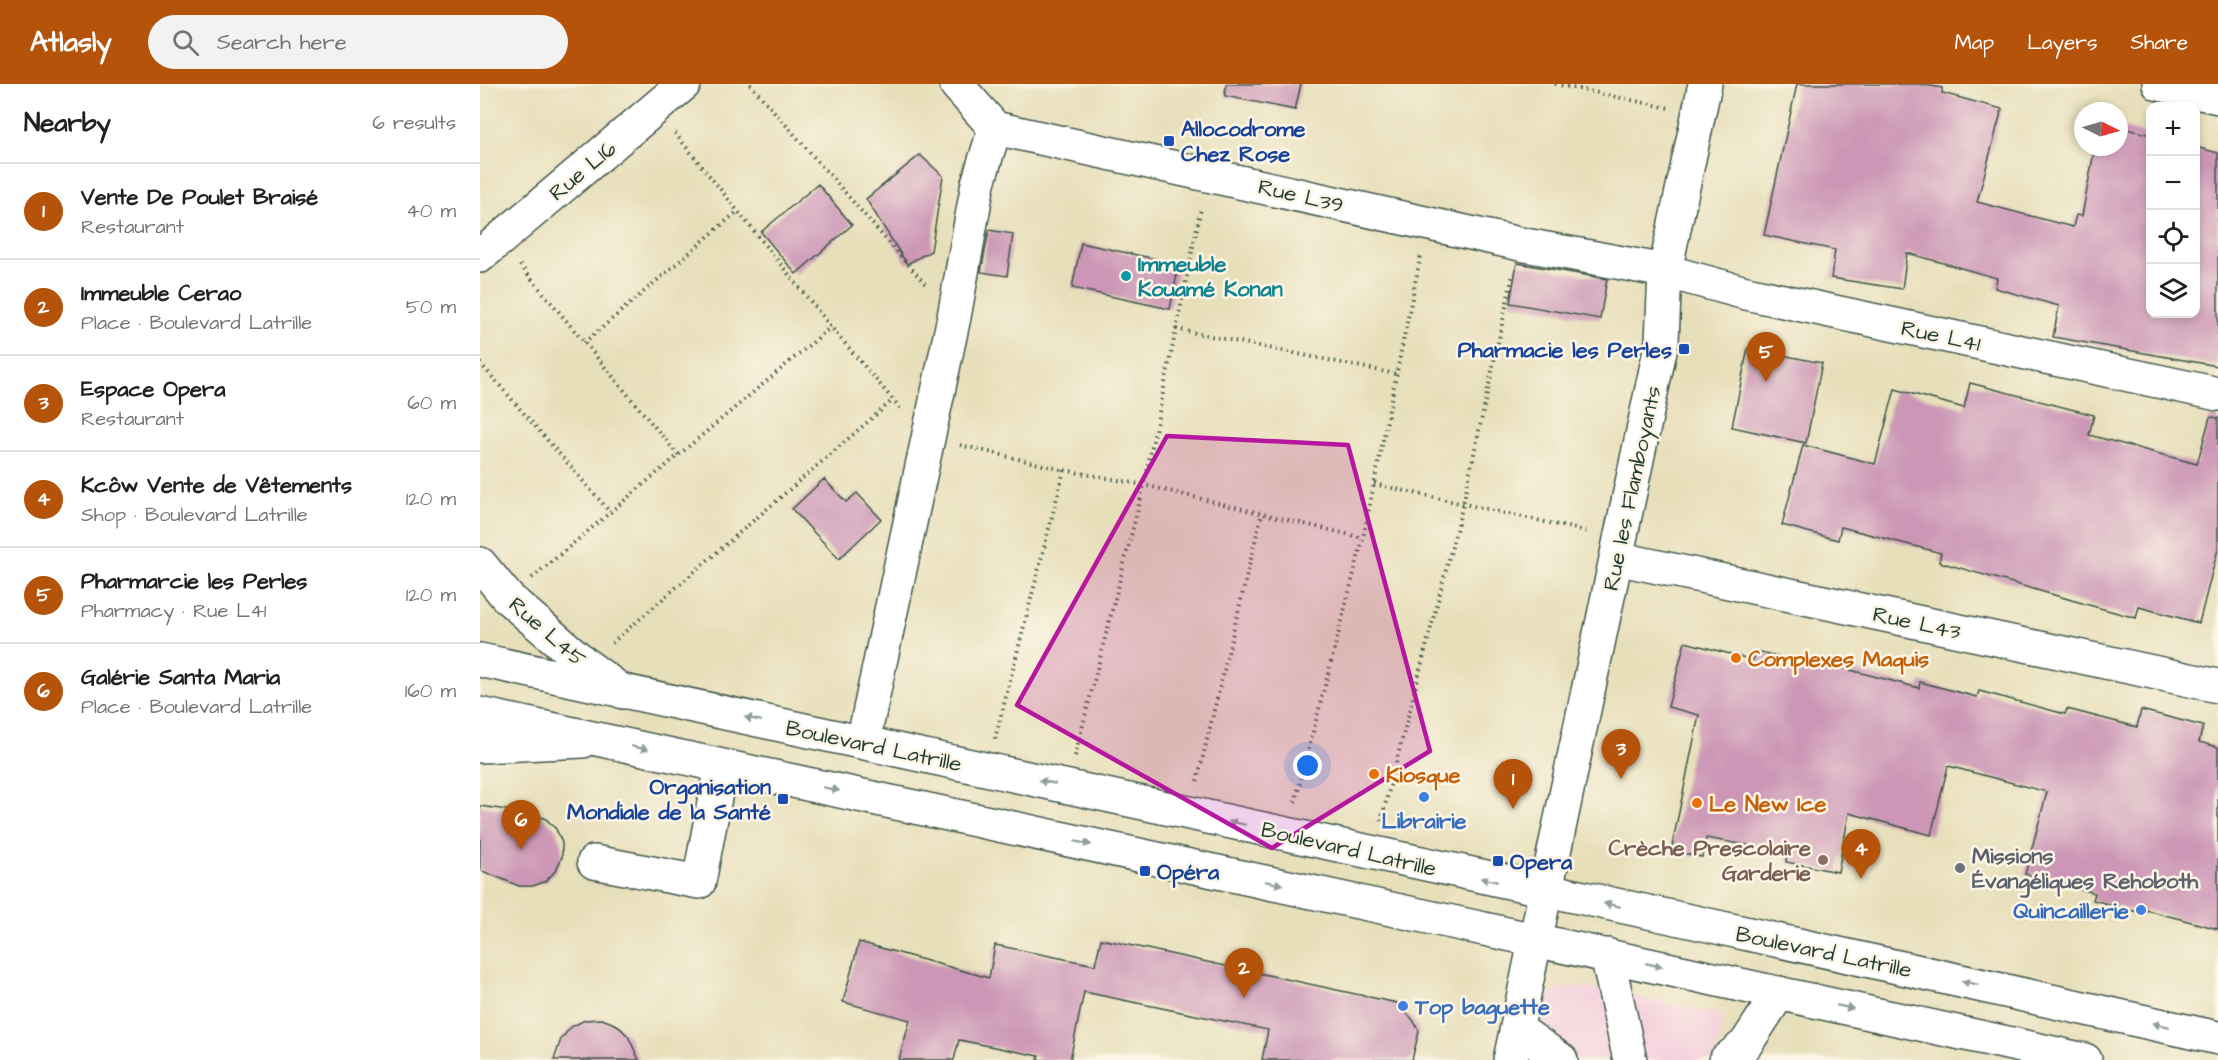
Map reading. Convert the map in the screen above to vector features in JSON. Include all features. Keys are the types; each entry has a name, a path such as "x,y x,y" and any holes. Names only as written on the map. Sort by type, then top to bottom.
{"street":[{"name":"Rue L16","path":"490,248 684,84"},
{"path":"863,742 954,317 978,183 994,128 956,84"},
{"path":"2159,84 2218,97"},
{"name":"Rue les Flamboyants","path":"1513,1045 1662,341 1665,271 1702,99"},
{"name":"Rue L39","path":"994,128 1520,244 1665,271"},
{"name":"Rue L41","path":"1665,271 1746,293 2218,394"},
{"name":"Rue L43","path":"1619,548 2218,686"},
{"name":"Rue L45","path":"480,564 508,598 586,665 623,692"},
{"name":"Boulevard Latrille","path":"480,660 2218,1038"},
{"path":"480,714 1607,955 2085,1060"},
{"path":"480,746 603,740"},
{"path":"594,862 699,882 721,766"},
{"path":"1607,955 1630,1060"},
{"path":"1726,1060 1746,1044 1779,993"},
{"path":"1513,1045 1561,1060"}],"path":[{"path":"750,84 954,317"},
{"path":"1555,84 1702,99"},
{"path":"1067,786 1144,485 1208,175"},
{"path":"585,343 738,211"},
{"path":"1286,834 1363,538 1428,224"},
{"path":"1373,853 1463,504 1520,244"},
{"path":"490,248 585,343 678,455"},
{"path":"508,598 831,327"},
{"path":"1176,329 1396,374"},
{"path":"480,363 610,512"},
{"path":"586,665 893,400"},
{"path":"987,769 1064,470"},
{"path":"1374,484 1463,504 1619,548"},
{"path":"1189,813 1262,513"}],"highlighted area":[{"path":"1167,436 1348,445 1430,751 1272,848 1017,705"}],"shaded area":[{"path":"1563,986 1589,987 1724,1015 1715,1060 1530,1060 1543,999"}],"building":[{"path":"1226,84 1301,84 1295,110 1225,96"},
{"path":"1797,84 1920,84 1942,88 1942,93 2002,109 1977,202 2073,227 2076,215 2082,216 2093,156 2128,156 2128,129 2146,134 2146,318 2200,318 2200,148 2218,153 2218,366 2053,337 2059,306 1995,288 1997,278 1907,253 1902,289 1831,278 1835,250 1764,235"},
{"path":"920,155 943,176 931,251 907,264 866,199"},
{"path":"818,184 852,225 796,274 761,232"},
{"path":"989,230 1013,234 1007,276 981,272"},
{"name":"Immeuble Kouamé Konan","path":"1081,243 1179,264 1170,309 1072,288"},
{"path":"1517,263 1607,279 1600,319 1510,303"},
{"path":"1748,348 1822,363 1806,443 1732,427"},
{"path":"1970,383 2094,415 2089,435 2197,464 2210,417 2218,418 2218,549 2199,623 2139,607 2136,618 1939,562 1941,553 1841,527 1838,540 1782,525 1803,445 1875,464 1895,389 1964,408"},
{"path":"824,479 846,502 857,493 881,519 839,559 792,509"},
{"path":"1685,642 1753,660 1756,651 1834,670 1835,666 1919,688 1920,682 1977,697 1979,691 2065,714 2067,709 2137,727 2141,710 2203,726 2199,742 2218,747 2218,929 2146,910 2145,914 2093,900 2095,893 2025,874 2047,792 1948,766 1931,835 1849,813 1838,872 1786,862 1787,852 1706,838 1702,857 1671,851 1699,715 1668,707"},
{"path":"480,806 533,814 546,819 556,829 562,843 562,857 556,870 546,881 533,886 519,886 480,870"},
{"path":"1101,939 1397,1003 1413,1020 1419,1031 1412,1060 1262,1060 1268,1030 1084,992 1070,1060 1038,1060 1039,1056 959,1040 954,1060 899,1060 910,1020 843,1002 859,942 989,978 995,945 1095,965"},
{"path":"602,1019 617,1025 628,1036 639,1060 554,1060 561,1039 571,1027 585,1020"}],"place":[{"name":"Allocodrome Chez Rose","path":"1169,141"},
{"name":"Immeuble Kouamé Konan","path":"1126,276"},
{"name":"Pharmacie les Perles","path":"1684,349"},
{"name":"Pharmarcie les Perles","path":"1766,382"},
{"name":"Complexes Maquis","path":"1736,658"},
{"name":"Kiosque","path":"1374,774"},
{"name":"Espace Opera","path":"1621,779"},
{"name":"Librairie","path":"1424,797"},
{"name":"Organisation Mondiale de la Santé","path":"783,799"},
{"name":"Le New Ice","path":"1697,803"},
{"name":"Vente De Poulet Braisé","path":"1513,809"},
{"name":"Galérie Santa Maria","path":"521,850"},
{"name":"Crèche Prescolaire Garderie","path":"1823,860"},
{"name":"Opera","path":"1498,861"},
{"name":"Missions Évangéliques Rehoboth","path":"1960,868"},
{"name":"Opéra","path":"1145,871"},
{"name":"Kcôw Vente de Vêtements","path":"1861,879"},
{"name":"Quincaillerie","path":"2141,910"},
{"name":"Immeuble Cerao","path":"1244,998"},
{"name":"Top baguette","path":"1403,1006"}]}
